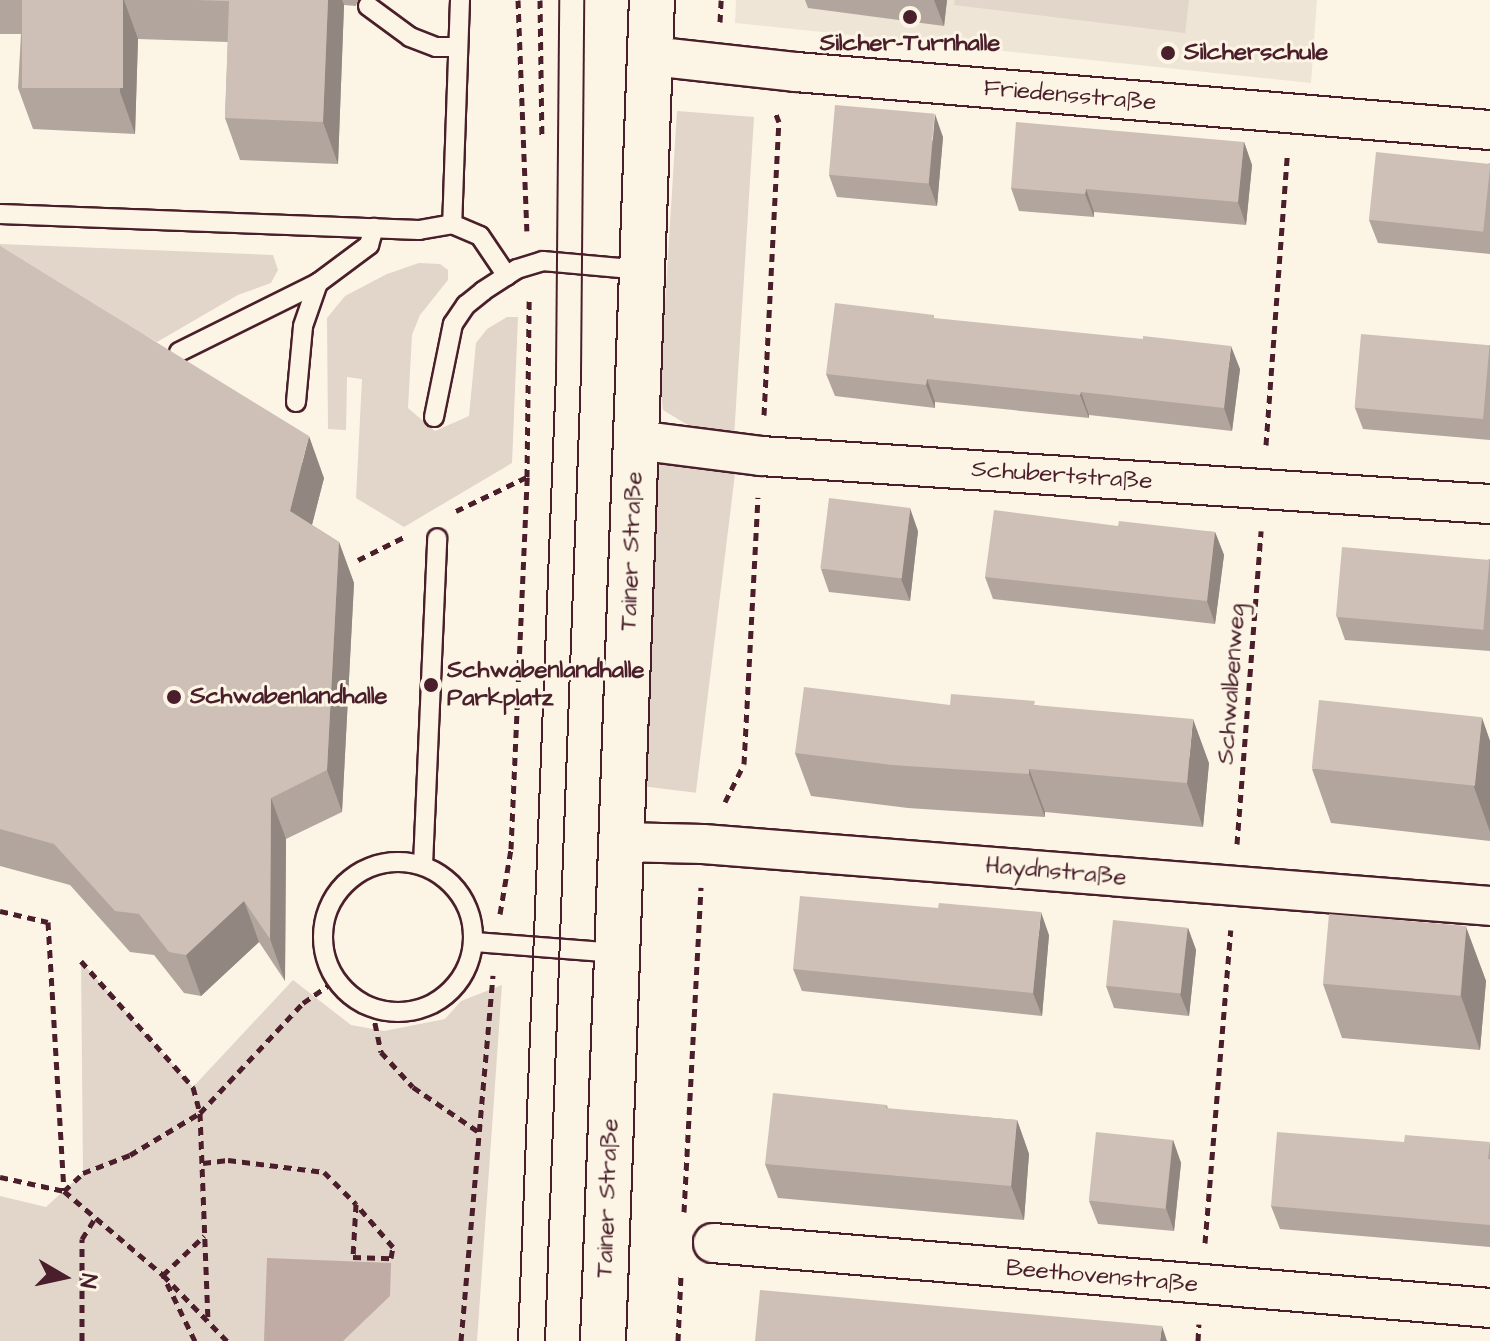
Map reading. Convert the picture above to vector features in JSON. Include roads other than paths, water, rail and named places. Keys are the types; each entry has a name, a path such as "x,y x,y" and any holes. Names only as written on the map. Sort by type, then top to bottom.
{"street":[{"name":"Tainer Straße","path":"603,1341 652,0"},
{"name":"Friedensstraße","path":"651,56 1290,115 1490,130"},
{"name":"Schubertstraße","path":"636,440 761,456 1490,504"},
{"name":"Haydnstraße","path":"621,842 703,844 1490,906"},
{"name":"Beethovenstraße","path":"699,1234 1490,1308"}],"lane":[{"path":"452,224 460,0"},
{"path":"368,6 410,37 436,47 458,47"},
{"path":"0,214 419,230 452,224 480,236 507,276"},
{"path":"179,352 318,283 369,245 374,228"},
{"path":"434,417 453,324 466,305 507,276 529,264 583,262 642,270"},
{"path":"296,402 303,326 318,283"},
{"path":"423,865 437,538"},
{"path":"400,861 423,865 444,877 461,895 471,917 474,942 463,975 440,1001 418,1010 396,1013 372,1009 352,997 336,980 325,959 323,936 327,912 338,891 355,875 376,865 400,861"},
{"path":"474,942 618,953"}],"tram line":[{"path":"518,1341 556,374 559,0"},
{"path":"545,1341 581,374 584,0"}],"place":[{"name":"Silcher-Turnhalle","path":"910,17"},
{"name":"Silcherschule","path":"1168,53"},
{"name":"Schwabenlandhalle Parkplatz","path":"431,685"},
{"name":"Schwabenlandhalle","path":"174,697"}]}
